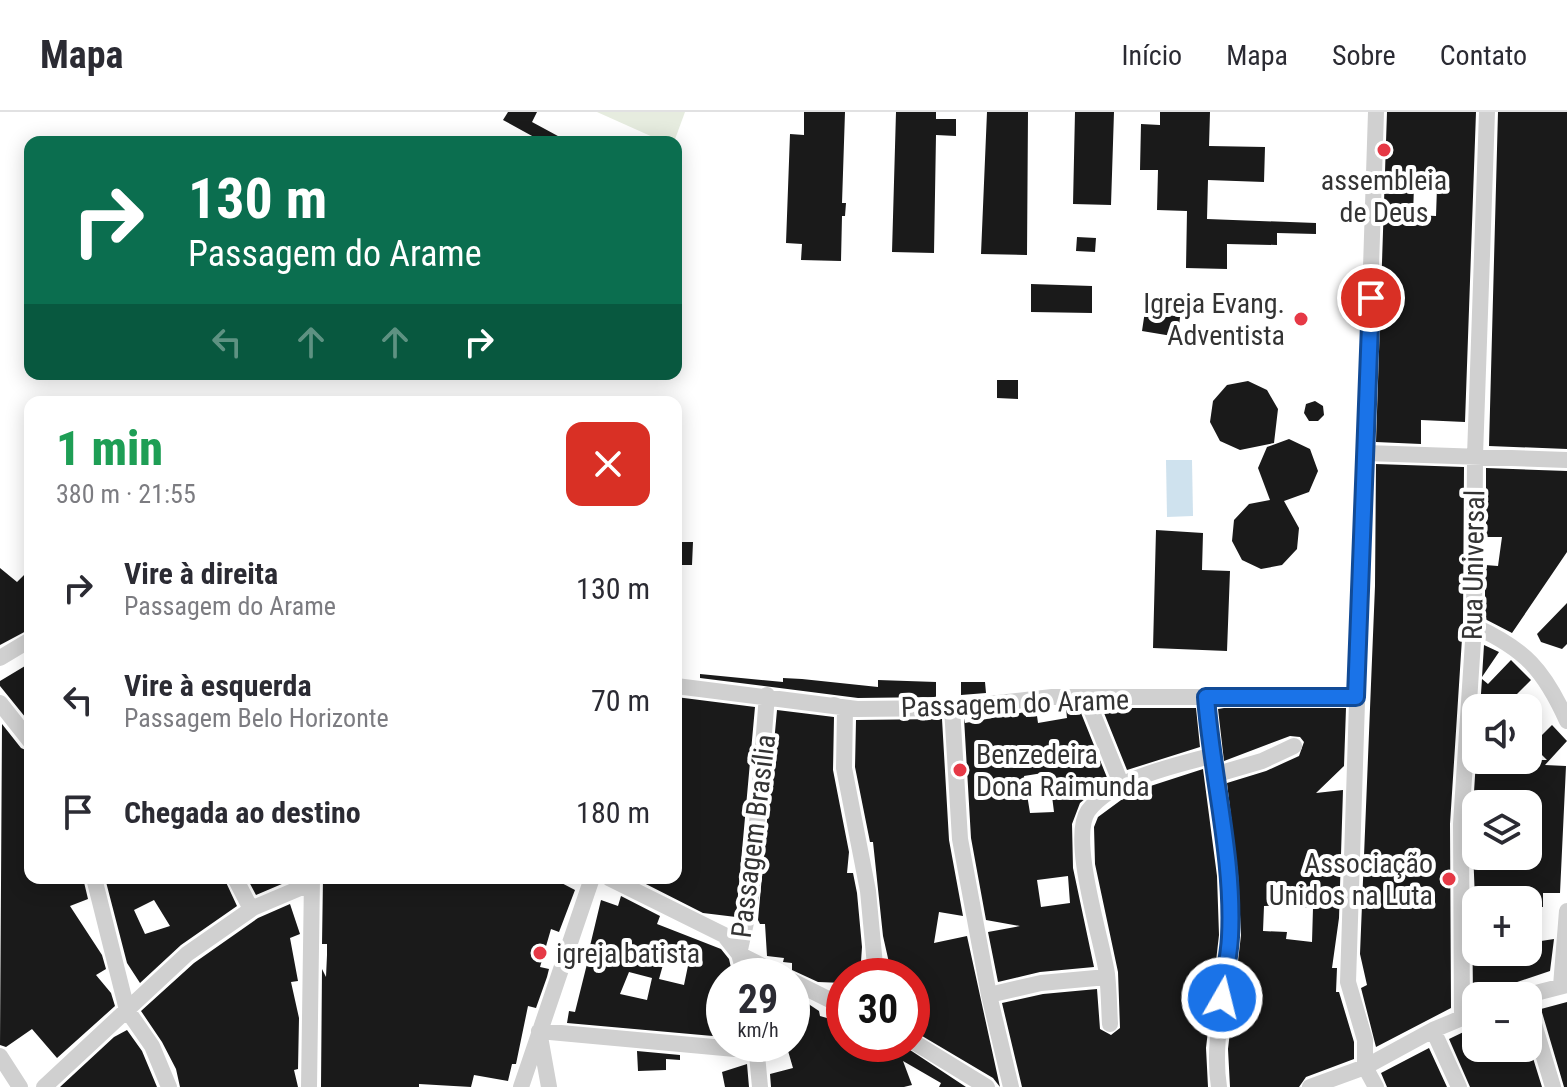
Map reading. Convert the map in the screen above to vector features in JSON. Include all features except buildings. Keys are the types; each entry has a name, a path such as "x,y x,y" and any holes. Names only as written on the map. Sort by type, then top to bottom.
{"street":[{"path":"1376,112 1348,982 1365,1040 1365,1067 1376,1087"},
{"name":"Rua Universal","path":"1468,982 1461,824 1474,626 1475,456 1487,112"},
{"path":"1366,453 1567,460"},
{"path":"1474,626 1529,657 1550,686 1567,721"},
{"path":"0,658 24,644"},
{"name":"Passagem do Arame","path":"682,687 767,695 857,709 952,708 1052,697 1356,697"},
{"name":"Passagem Brasília","path":"740,958 751,900 767,695"},
{"path":"1086,697 1122,786"},
{"path":"1206,697 1210,756 1228,875 1230,937 1222,998 1219,1087"},
{"path":"0,703 24,733"},
{"path":"832,705 845,709 844,768 868,891 874,958"},
{"path":"952,708 960,839 989,995 1011,1087"},
{"path":"1214,775 1262,761 1294,746"},
{"path":"1110,1024 1107,977 1082,833 1089,811 1122,786 1148,774 1210,756"},
{"path":"96,884 127,1010 152,1046 169,1087"},
{"path":"238,884 251,909"},
{"path":"44,1087 187,954 251,909 305,884"},
{"path":"309,1087 312,884"},
{"path":"521,1087 588,884"},
{"path":"621,884 724,935 739,954 747,958"},
{"path":"1542,992 1564,986 1567,911"},
{"path":"989,995 1041,983 1107,977"},
{"path":"1310,1087 1365,1067 1462,1018"},
{"path":"1433,1030 1459,1087"},
{"path":"539,1031 706,1046"},
{"path":"539,1031 549,1087"},
{"path":"1542,1050 1553,1087"},
{"path":"930,1052 987,1087"},
{"path":"0,1056 20,1087"},
{"path":"758,1062 760,1087"}],"shaded area":[{"path":"597,112 685,112 676,136 651,136"}],"water":[{"path":"1166,460 1192,460 1193,516 1167,517"}],"place":[{"name":"assembleia de Deus","path":"1384,150"},
{"name":"Igreja Evang. Adventista","path":"1301,319"},
{"name":"Benzedeira Dona Raimunda","path":"960,770"},
{"name":"Associação Unidos na Luta","path":"1449,879"},
{"name":"igreja batista","path":"540,953"}],"route":[{"path":"1222,998 1230,937 1228,875 1223,824 1210,756 1206,697 1356,697 1371,298"}]}
